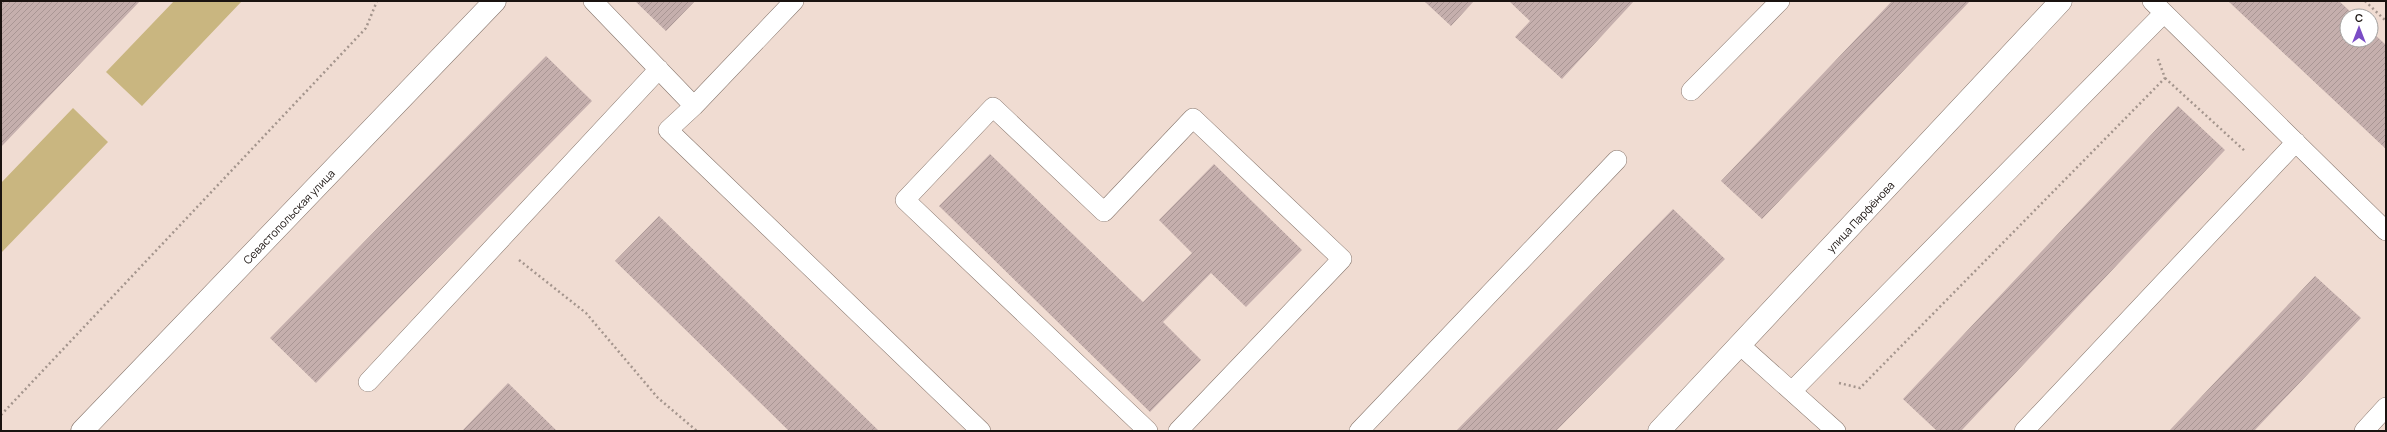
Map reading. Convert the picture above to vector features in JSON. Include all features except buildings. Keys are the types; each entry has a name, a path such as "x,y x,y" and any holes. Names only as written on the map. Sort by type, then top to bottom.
{"street":[{"name":"улица Парфёнова","path":"1659,431 1741,346 2061,1"},
{"name":"Севастопольская улица","path":"82,431 488,3"}],"lane":[{"path":"593,1 694,106"},
{"path":"794,1 694,106 668,130 981,431"},
{"path":"1691,91 1780,1"},
{"path":"1792,391 2158,7 2386,231"},
{"path":"368,382 659,69"},
{"path":"1148,431 905,200 993,107 1104,212 1194,118 1342,259 1178,431"},
{"path":"2024,431 2296,142"},
{"path":"1359,431 1617,160"},
{"path":"1741,346 1836,431"},
{"path":"2364,431 2386,407"}],"path":[{"path":"1,415 366,28 377,1"},
{"path":"2364,1 2386,21"},
{"path":"2165,78 2268,172"},
{"path":"498,242 586,313 658,398 697,431"}],"shaded area":[{"path":"174,1 242,1 142,106 106,72"},
{"path":"73,108 108,142 1,253 1,183"}]}
